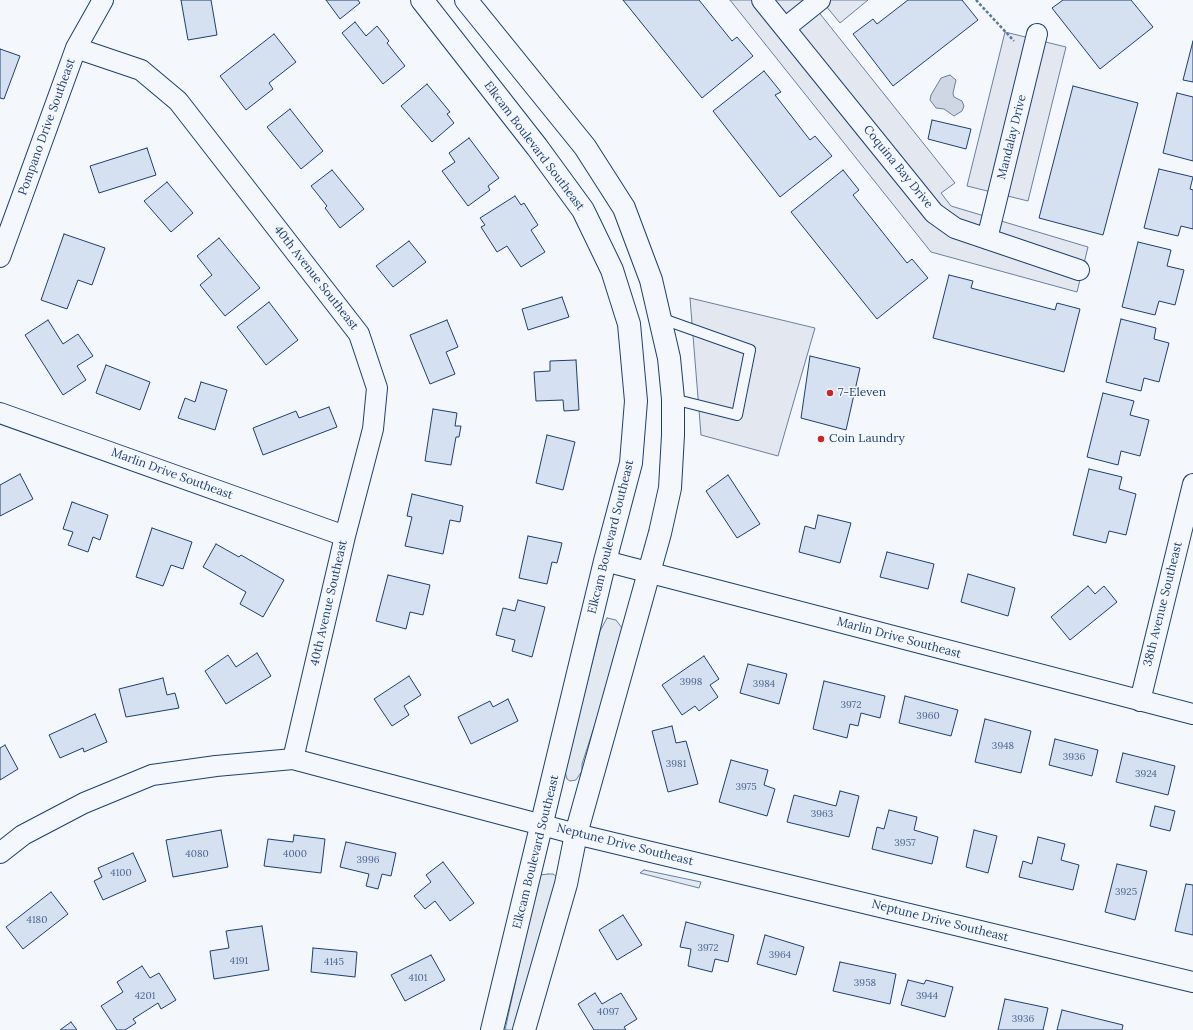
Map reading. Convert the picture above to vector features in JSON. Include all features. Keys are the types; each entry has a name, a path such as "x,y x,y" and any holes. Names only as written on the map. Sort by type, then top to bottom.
{"street":[{"name":"Pompano Drive Southeast","path":"0,257 76,48 103,0"},
{"path":"466,0 585,147 624,208 651,280 669,358 673,399 674,435 670,488 649,571 576,834 566,884 524,1030"},
{"name":"Coquina Bay Drive","path":"762,0 934,213 955,228 1079,270"},
{"path":"785,28 820,0"},
{"name":"Elkcam Boulevard Southeast","path":"432,4 583,210 612,270 629,324 636,401 631,463 605,561 492,1030"},
{"name":"Mandalay Drive","path":"987,239 1037,34"},
{"name":"40th Avenue Southeast","path":"76,48 141,70 178,101 359,334 376,388 373,429 344,536 293,759"},
{"path":"629,324 660,318"},
{"name":"Marlin Drive Southeast","path":"0,413 344,536"},
{"name":"38th Avenue Southeast","path":"1140,701 1193,484"},
{"name":"Marlin Drive Southeast","path":"605,561 649,571 1193,714"},
{"name":"Neptune Drive Southeast","path":"0,853 24,835 84,803 152,775 216,766 293,759 576,834 1193,982"}],"lane":[{"path":"660,318 750,350 737,415 673,399"}],"path":[{"path":"976,0 1031,60"}],"shaded area":[{"path":"730,0 809,0 955,183 941,193 951,206 1088,247 1077,292 931,252"},
{"path":"821,0 868,0 840,23"},
{"path":"1005,32 1066,47 1028,201 967,186"},
{"path":"950,75 956,80 953,93 954,97 962,101 964,106 962,111 954,116 944,109 936,108 930,100 931,95 941,78"},
{"path":"690,298 815,328 778,456 701,435"},
{"path":"607,618 616,620 625,632 582,764 582,771 576,780 570,781 567,779 565,771 600,631"},
{"path":"644,870 701,882 699,888 640,873"},
{"path":"553,874 560,879 514,1030 505,1030 537,884 540,875"}],"building":[{"path":"181,0 211,0 217,35 188,40"},
{"path":"326,0 358,0 360,3 340,19"},
{"path":"623,0 699,0 732,41 737,37 753,56 702,98"},
{"path":"908,0 962,0 978,20 893,86 853,34 873,19 877,24"},
{"path":"1063,0 1131,0 1153,27 1100,69 1052,8"},
{"path":"355,22 366,36 377,26 389,41 387,43 405,66 383,84 342,33"},
{"path":"274,34 296,62 269,83 273,89 246,110 220,76"},
{"path":"1193,41 1193,82 1183,80"},
{"path":"0,49 20,56 4,99 0,98"},
{"path":"764,71 781,92 775,95 810,140 815,136 832,156 780,197 713,111"},
{"path":"427,84 450,112 447,114 454,123 432,142 401,106"},
{"path":"1073,86 1138,103 1103,235 1039,218"},
{"path":"1177,93 1193,97 1193,161 1163,153"},
{"path":"290,109 323,151 301,169 267,127"},
{"path":"932,120 971,129 966,149 928,139"},
{"path":"469,138 499,178 488,186 490,190 468,206 442,171 455,162 449,153"},
{"path":"147,148 156,175 99,193 90,166"},
{"path":"1159,169 1193,177 1190,189 1193,190 1193,229 1181,226 1178,236 1144,228"},
{"path":"332,170 364,209 340,228 325,208 327,206 311,186"},
{"path":"843,170 859,190 853,195 907,263 912,259 928,278 877,319 791,212"},
{"path":"167,182 193,213 171,232 144,201"},
{"path":"515,196 521,205 524,203 538,225 531,230 545,252 521,267 507,246 497,252 481,227 485,225 480,218"},
{"path":"64,234 105,248 92,285 78,280 67,309 41,300"},
{"path":"219,238 260,288 225,316 200,285 212,275 197,256"},
{"path":"409,241 426,262 393,287 376,266"},
{"path":"1138,242 1171,250 1167,266 1184,270 1175,305 1159,301 1155,315 1122,307"},
{"path":"949,275 973,281 971,288 1055,310 1057,303 1080,309 1064,372 933,338"},
{"path":"562,297 569,317 528,330 522,309"},
{"path":"269,302 298,340 266,365 237,327"},
{"path":"1121,319 1156,328 1154,339 1169,343 1159,382 1144,378 1141,391 1106,382"},
{"path":"48,320 63,344 78,334 93,356 77,366 86,380 63,395 25,335"},
{"path":"447,320 458,347 446,352 455,374 430,384 410,335"},
{"name":"7-Eleven","path":"810,356 860,368 846,430 801,418"},
{"path":"576,360 579,410 564,411 563,400 536,401 534,372 550,371 550,361"},
{"path":"106,365 150,382 140,410 96,393"},
{"path":"201,382 227,390 215,430 178,418 185,398 195,402"},
{"path":"1103,393 1134,401 1130,415 1149,420 1140,456 1121,451 1118,465 1087,457"},
{"path":"329,407 337,427 263,455 253,428 296,411 299,418"},
{"path":"433,409 457,413 455,426 461,426 459,437 456,437 451,465 425,461"},
{"path":"547,435 575,442 563,490 536,483"},
{"path":"1089,469 1122,477 1119,489 1136,494 1126,535 1109,531 1106,543 1073,535"},
{"path":"20,474 33,499 0,516 0,485"},
{"path":"728,475 760,524 737,538 706,491"},
{"path":"412,494 463,506 460,522 450,520 443,554 405,546 412,517 407,516"},
{"path":"72,502 108,515 100,540 93,537 88,552 68,545 73,532 63,529"},
{"path":"818,515 851,523 840,563 799,552 805,526 815,529"},
{"path":"152,528 192,542 183,569 171,565 163,586 136,577"},
{"path":"528,536 562,543 557,563 552,562 547,584 519,578"},
{"path":"216,544 239,557 241,555 284,580 263,617 240,604 246,592 203,567"},
{"path":"887,552 934,564 928,589 880,577"},
{"path":"968,574 1015,588 1008,616 961,602"},
{"path":"388,575 430,585 423,615 410,612 406,629 376,621"},
{"path":"1088,586 1095,594 1104,586 1117,602 1070,640 1051,617"},
{"path":"518,600 545,607 532,657 512,651 515,640 496,635 503,608 515,611"},
{"path":"257,653 271,676 226,704 205,671 228,655 236,667"},
{"path":"704,656 719,679 710,685 718,697 699,711 695,706 682,715 662,685"},
{"path":"748,664 787,674 779,704 740,693"},
{"path":"409,676 421,695 404,706 409,715 392,726 374,699"},
{"path":"163,678 167,695 175,693 179,708 126,717 119,689"},
{"path":"824,681 885,696 880,718 861,713 858,726 850,724 847,738 813,729"},
{"path":"905,696 958,710 951,736 899,723"},
{"path":"508,699 518,721 471,744 458,717 490,701 493,707"},
{"path":"95,714 107,742 84,752 83,748 60,758 49,735"},
{"path":"985,719 1031,731 1021,773 975,762"},
{"path":"672,726 676,743 686,741 698,784 668,792 652,731"},
{"path":"1055,739 1098,750 1092,776 1049,765"},
{"path":"5,745 18,769 0,780 0,748"},
{"path":"1123,753 1175,766 1168,795 1116,782"},
{"path":"731,760 768,770 764,785 775,789 767,816 719,802"},
{"path":"840,791 859,796 849,837 787,822 794,795 836,806"},
{"path":"1155,806 1175,811 1170,831 1150,826"},
{"path":"889,810 917,817 914,830 938,837 932,864 872,849 877,827 884,829"},
{"path":"221,830 228,867 173,877 166,840"},
{"path":"974,830 997,836 988,873 966,867"},
{"path":"294,835 325,839 321,873 264,866 268,839 293,842"},
{"path":"1038,837 1065,844 1061,860 1079,865 1073,890 1019,877 1023,861 1032,864"},
{"path":"346,842 396,853 391,876 382,874 378,889 366,886 369,874 340,867"},
{"path":"133,853 146,881 103,900 94,881 102,877 98,868"},
{"path":"443,862 474,903 450,921 435,901 425,909 414,896 431,882 426,875"},
{"path":"1117,864 1147,871 1135,920 1105,912"},
{"path":"1186,884 1193,885 1193,935 1175,931"},
{"path":"51,892 68,914 23,949 6,927"},
{"path":"623,915 642,945 617,960 599,930"},
{"path":"686,922 734,935 728,962 715,959 712,972 688,966 691,949 680,947"},
{"path":"262,926 269,970 214,979 210,951 229,948 226,931"},
{"path":"765,935 804,947 796,975 757,964"},
{"path":"313,948 357,952 355,977 311,972"},
{"path":"431,955 445,980 405,1001 391,975"},
{"path":"840,962 896,974 890,1004 833,991"},
{"path":"142,966 150,978 159,973 176,1000 161,1009 158,1003 133,1019 136,1023 125,1030 117,1030 101,1006 123,992 117,982"},
{"path":"908,980 924,984 926,980 953,987 945,1017 901,1005"},
{"path":"595,993 602,1004 621,993 637,1019 624,1027 626,1030 594,1030 578,1004"},
{"path":"1005,999 1048,1008 1043,1030 998,1030"},
{"path":"1062,1010 1123,1025 1122,1030 1057,1030"},
{"path":"71,1022 77,1030 60,1030"}],"place":[{"name":"7-Eleven","path":"830,393"},
{"name":"Coin Laundry","path":"821,439"}]}
